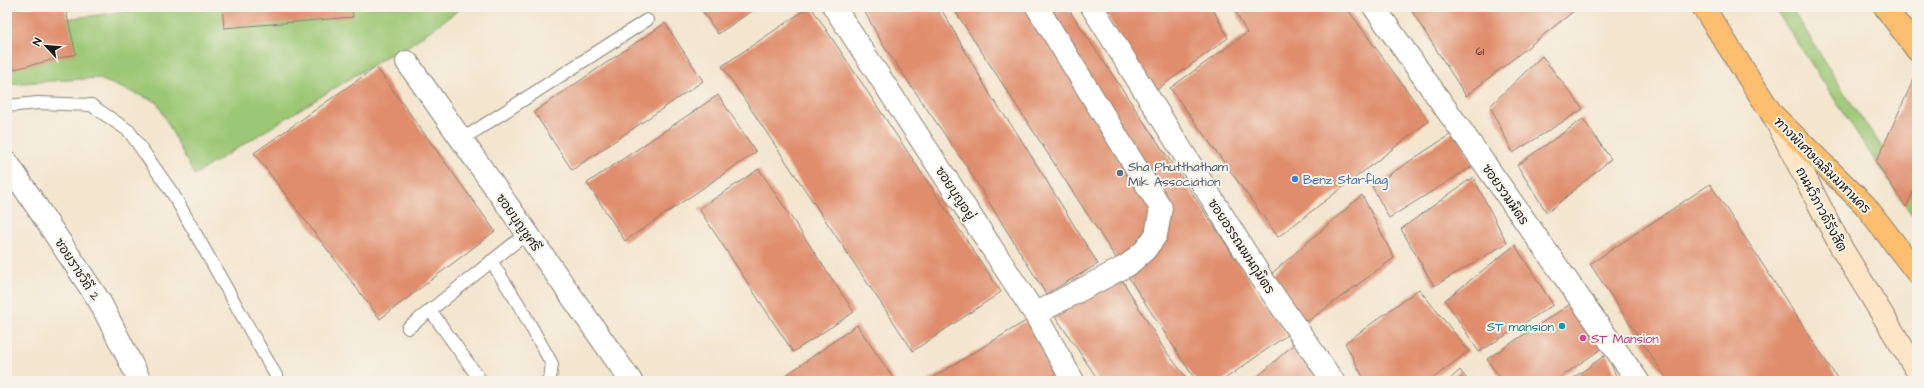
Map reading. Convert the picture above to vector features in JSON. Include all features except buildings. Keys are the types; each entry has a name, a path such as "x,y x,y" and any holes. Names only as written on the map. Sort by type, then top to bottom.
{"highway":[{"name":"ถนนวิภาวดีรังสิต","path":"1703,7 1772,114"},
{"path":"1884,7 1917,50"},
{"name":"ทางพิเศษเฉลิมมหานคร","path":"1772,114 1865,205 1917,273"}],"main road":[{"name":"ถนนวิภาวดีรังสิต","path":"1772,114 1842,249 1917,371"}],"street":[{"name":"ซอยบุญอยู่","path":"834,7 1035,314 1073,381"},
{"path":"1035,314 1128,265 1144,250 1156,235 1161,208 1037,7"},
{"name":"ซอยอรรณพนฤมิตร","path":"1092,7 1261,277 1333,381"},
{"name":"ซอยรวมมิตร","path":"1374,7 1638,381"},
{"name":"ซอยบุญชูศรี","path":"407,62 631,381"},
{"name":"ซอยราชวิถี 2","path":"7,162 100,302 140,381"}],"lane":[{"path":"461,140 648,20"},
{"path":"7,106 38,103 91,105 129,131 173,194 279,381"},
{"path":"408,328 527,233"},
{"path":"491,262 519,305 552,364 550,379 547,381"},
{"path":"430,310 481,381"}],"green space":[{"path":"165,7 463,7 410,45 385,57 194,175 157,102 97,78 7,84 7,26"},
{"path":"1774,7 1791,7 1845,94 1917,197 1917,222 1891,185"}],"place":[{"name":"Sha Phutthatham Mik Association","path":"1120,173"},
{"name":"Benz Starflag","path":"1295,179"},
{"name":"ST mansion","path":"1562,326"},
{"name":"ST Mansion","path":"1583,338"}]}
